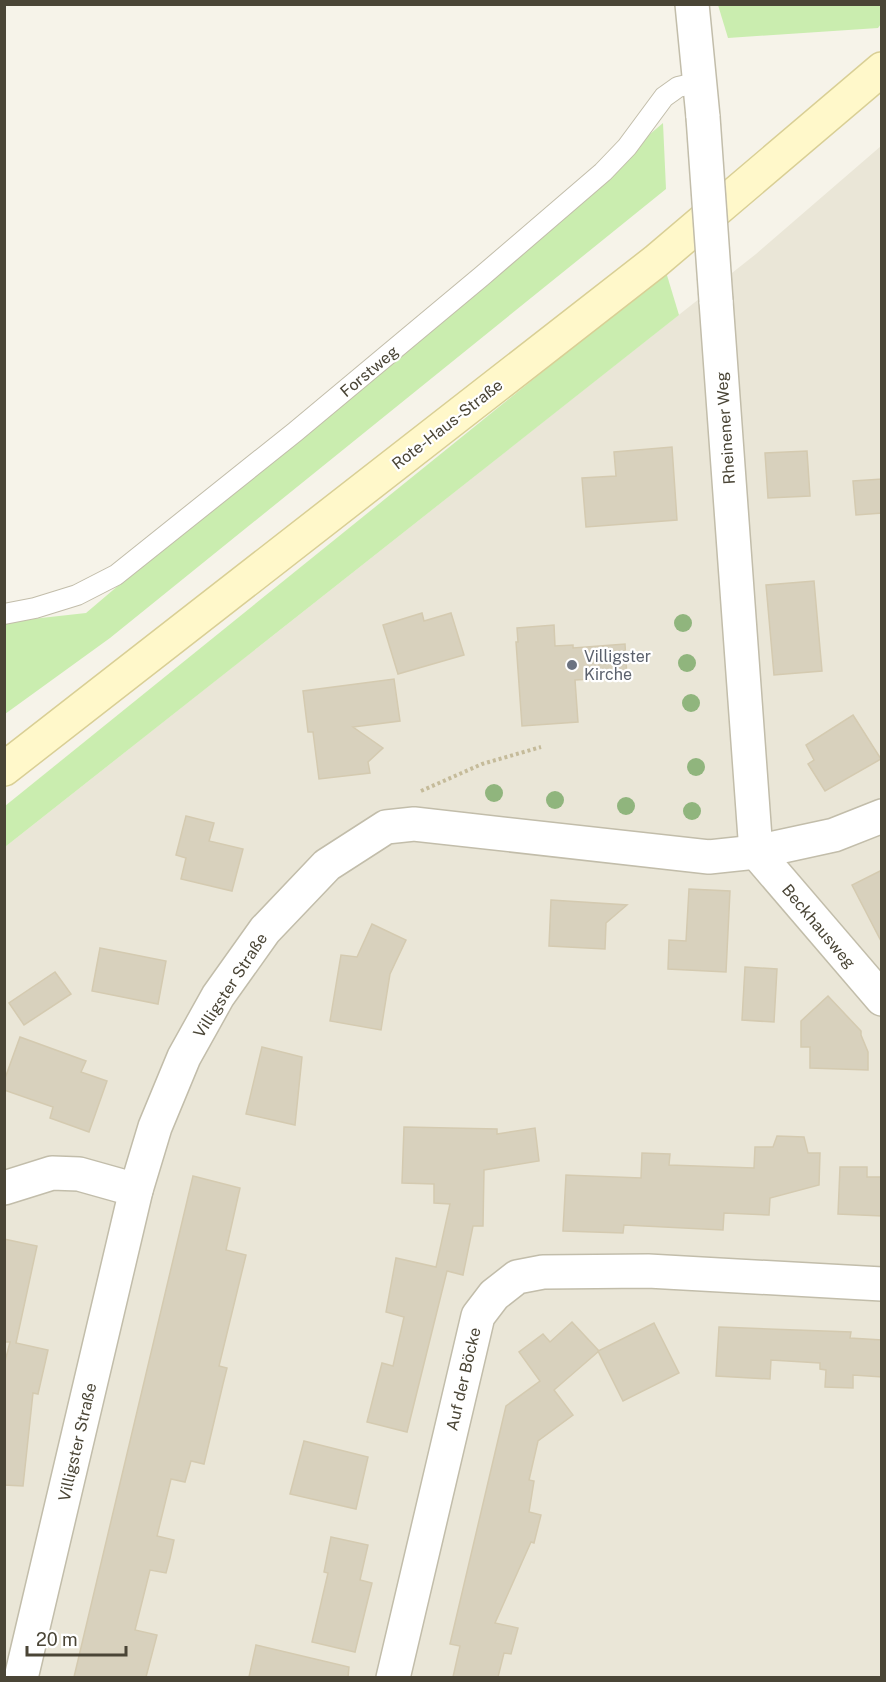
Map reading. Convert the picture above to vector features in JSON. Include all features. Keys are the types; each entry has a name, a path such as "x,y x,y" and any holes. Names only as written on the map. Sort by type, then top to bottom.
{"main road":[{"name":"Rote-Haus-Straße","path":"4,769 656,261 882,69"}],"street":[{"name":"Rheinener Weg","path":"692,4 703,117 756,852"},
{"name":"Villigster Straße","path":"21,1677 136,1190 154,1127 180,1067 218,996 265,930 327,865 386,827 414,824 709,856 756,852 834,835 882,816"},
{"name":"Beckhausweg","path":"756,852 882,999"},
{"path":"4,1188 52,1173 79,1174 136,1190"},
{"name":"Auf der Böcke","path":"393,1677 478,1316 494,1295 517,1277 543,1272 648,1271 882,1284"}],"lane":[{"name":"Forstweg","path":"4,614 35,608 77,595 116,575 295,432 603,172 627,147 664,97 678,87 700,82"}],"path":[{"path":"414,794 482,764 541,747"}],"shaded area":[{"path":"881,146 881,1677 5,1678 5,847 756,254"}],"green space":[{"path":"718,5 881,5 881,24 878,28 728,38"},
{"path":"663,123 666,189 110,638 5,714 5,622 86,613"},
{"path":"666,272 679,315 5,847 5,806"}],"building":[{"path":"672,447 677,520 586,527 582,478 616,476 614,452"},
{"path":"807,451 810,496 768,498 765,453"},
{"path":"882,479 882,513 856,515 853,481"},
{"path":"814,581 822,671 774,675 766,585"},
{"path":"422,613 424,621 451,613 464,655 398,674 383,625"},
{"name":"Villigster Kirche","path":"554,625 555,646 573,645 573,648 625,644 627,677 575,680 578,722 522,726 517,628"},
{"path":"394,679 400,721 353,727 383,748 368,762 370,773 319,779 313,732 308,732 303,691"},
{"path":"853,715 881,759 825,791 808,764 814,760 806,745"},
{"path":"186,816 214,823 209,841 243,849 232,891 181,879 186,858 176,855"},
{"path":"882,870 882,943 852,885"},
{"path":"689,889 730,891 726,972 668,969 669,940 686,941"},
{"path":"551,900 627,905 606,923 605,949 549,946"},
{"path":"372,924 406,940 390,974 381,1030 330,1021 341,955 357,957"},
{"path":"100,948 166,961 158,1004 92,991"},
{"path":"745,967 777,969 774,1022 742,1020"},
{"path":"55,972 71,994 24,1025 9,1003"},
{"path":"828,996 861,1031 868,1052 868,1070 810,1068 810,1047 801,1047 801,1021"},
{"path":"20,1037 86,1061 81,1072 107,1081 89,1132 50,1118 53,1107 4,1090 4,1081"},
{"path":"262,1047 302,1057 295,1125 246,1114"},
{"path":"404,1127 497,1129 497,1134 535,1128 539,1161 484,1170 483,1226 473,1226 463,1275 447,1271 407,1432 367,1422 382,1363 393,1366 404,1317 386,1312 396,1258 436,1267 450,1204 434,1203 434,1184 402,1183"},
{"path":"777,1136 804,1137 808,1153 820,1153 819,1185 770,1198 769,1215 724,1213 723,1230 624,1225 623,1233 563,1231 566,1175 641,1178 642,1153 670,1154 669,1165 754,1168 755,1147 773,1147"},
{"path":"840,1167 867,1167 867,1177 882,1177 882,1216 838,1214"},
{"path":"193,1176 240,1188 226,1250 246,1255 219,1366 227,1368 204,1464 191,1461 185,1482 171,1479 157,1536 174,1540 170,1558 166,1573 150,1570 135,1630 157,1635 146,1677 74,1677"},
{"path":"4,1239 37,1246 16,1343 48,1350 38,1394 33,1393 23,1486 4,1485 4,1365 10,1342 4,1342"},
{"path":"572,1322 599,1351 554,1390 573,1415 538,1441 529,1480 534,1481 529,1512 541,1515 534,1543 531,1542 495,1623 518,1628 511,1654 504,1653 498,1677 453,1677 460,1646 450,1644 506,1406 540,1381 519,1352 543,1334 550,1342"},
{"path":"654,1323 679,1373 623,1401 598,1351"},
{"path":"719,1327 851,1332 850,1338 882,1340 882,1377 853,1375 853,1388 825,1387 826,1370 820,1369 820,1363 771,1360 770,1379 716,1376"},
{"path":"304,1441 368,1457 356,1509 290,1494"},
{"path":"331,1537 368,1545 360,1580 372,1583 355,1652 312,1642 328,1573 324,1572"},
{"path":"256,1645 349,1667 348,1677 249,1677"}],"place":[{"name":"Villigster Kirche","path":"572,665"}]}
